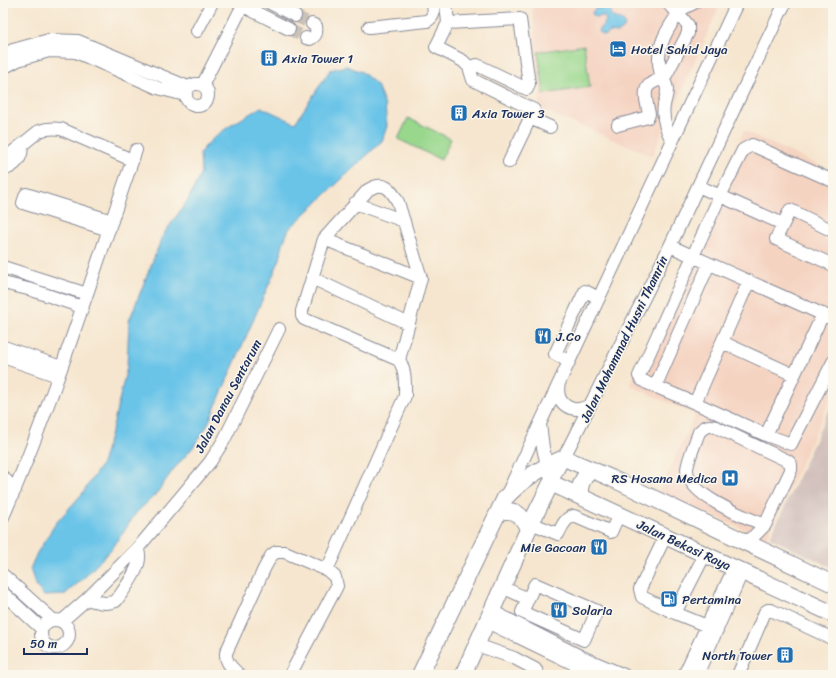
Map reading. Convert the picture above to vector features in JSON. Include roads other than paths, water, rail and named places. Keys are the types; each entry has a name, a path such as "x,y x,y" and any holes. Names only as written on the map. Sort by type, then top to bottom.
{"main road":[{"path":"420,675 502,505 517,486 526,478 546,466 564,458 593,470 833,584"},
{"path":"580,496 581,484 588,473 593,470"},
{"name":"Jalan Bekasi Raya","path":"551,483 833,614"},
{"name":"Jalan Mohammad Husni Thamrin","path":"463,675 502,587 551,483"},
{"path":"502,505 519,514 530,526"}],"street":[{"path":"197,31 212,3"},
{"path":"270,3 295,16"},
{"path":"369,27 427,21 432,18 434,13 433,3"},
{"path":"446,3 448,23 436,47 463,61 470,67 474,80 534,110 509,162"},
{"path":"664,80 689,30 688,25 680,12 672,8 668,3"},
{"path":"672,140 666,130 664,120 664,106 667,91 660,71 659,53 665,35 680,12 694,3"},
{"path":"502,505 737,3"},
{"name":"Jalan Mohammad Husni Thamrin","path":"551,483 670,246 742,90 785,3"},
{"path":"202,84 243,4 289,29"},
{"path":"448,23 520,18 529,84 527,89 477,65 470,67"},
{"path":"306,38 310,39 316,32 316,26 312,24"},
{"path":"3,56 13,50 48,40 78,41 186,91"},
{"path":"3,68 18,60 49,51 76,52 158,88 186,91 195,83 202,84 208,91 208,99 203,105 195,106 188,102 186,91"},
{"path":"618,125 648,117 649,114 646,90 649,84 655,81 664,80"},
{"path":"530,118 550,127"},
{"path":"3,160 39,131 52,128 61,129 134,155 60,371 15,490 3,517"},
{"path":"833,181 752,145 743,150 720,196 639,376 642,380 655,387 788,444 792,443 833,362"},
{"path":"3,170 18,161 21,156 22,146"},
{"path":"327,570 405,396 403,367 399,360 304,319 302,316 302,311 324,238 355,203 373,187 380,185 387,187 398,202 421,278 399,360"},
{"path":"698,186 783,224"},
{"path":"26,194 110,225 23,203 26,194"},
{"path":"355,203 404,221"},
{"path":"833,231 790,210 776,238 833,265"},
{"path":"324,238 421,278"},
{"path":"670,246 830,317 794,375 766,435"},
{"path":"655,387 709,264"},
{"path":"3,267 87,294"},
{"path":"312,278 409,324"},
{"path":"695,403 749,281"},
{"path":"3,282 32,290 82,308"},
{"name":"Jalan Danau Sentarum","path":"57,620 87,599 137,549 210,462 224,440 279,329"},
{"path":"722,342 794,375"},
{"path":"3,349 4,346 60,371"},
{"path":"3,357 60,371"},
{"path":"560,382 558,389 559,397 563,404 577,410 585,409 591,404"},
{"path":"540,424 546,466 551,483"},
{"path":"747,543 765,525 791,470 791,464 788,461 716,427 708,425 703,427 698,432 687,469 690,481 698,490 713,501 765,525"},
{"path":"3,477 15,490"},
{"path":"530,526 558,534 566,518 574,516 611,532 619,514"},
{"path":"665,537 640,592 642,597 675,614 712,628"},
{"path":"87,599 105,604 110,604 116,601 138,564 139,554 137,549"},
{"path":"239,675 228,664 225,658 226,653 264,569 271,556 276,552 285,552 327,570 335,577 337,586 290,675"},
{"path":"675,614 705,554"},
{"path":"697,675 712,628 738,570"},
{"path":"3,575 57,620 68,627 69,636 65,644 56,648 47,645 42,638 42,629 46,623 57,620"},
{"path":"584,640 597,611 535,584 522,612 584,640 591,642 584,658"},
{"path":"502,587 528,598"},
{"path":"3,594 42,629"},
{"path":"738,675 765,612 768,610 771,610 833,639"},
{"path":"489,617 620,674"},
{"path":"489,617 597,675"},
{"path":"684,675 712,628"},
{"path":"477,645 514,658 535,669 538,672 538,675"}],"water":[{"path":"604,3 612,3 613,8 610,13 611,15 623,21 625,24 624,28 617,33 610,32 606,35 602,35 599,31 606,20 604,16 596,17 592,12 596,8 601,8"},
{"path":"346,66 362,72 377,85 385,106 387,126 382,141 289,229 283,243 280,259 207,426 194,446 173,470 156,494 136,513 114,546 83,579 64,595 44,596 36,586 30,569 37,553 56,523 82,494 102,464 127,367 129,321 163,235 188,200 201,173 200,153 220,133 261,107 295,123 330,70"}],"tunnel":[{"path":"295,16 312,24"},
{"path":"289,29 306,38"}],"place":[{"name":"Hotel Sahid Jaya","path":"618,49"},
{"name":"Axia Tower 1","path":"269,58"},
{"name":"Axia Tower 3","path":"459,113"},
{"name":"J.Co","path":"543,336"},
{"name":"RS Hosana Medica","path":"730,478"},
{"name":"Mie Gacoan","path":"599,547"},
{"name":"Pertamina","path":"669,599"},
{"name":"Solaria","path":"559,610"},
{"name":"North Tower","path":"785,655"}]}
